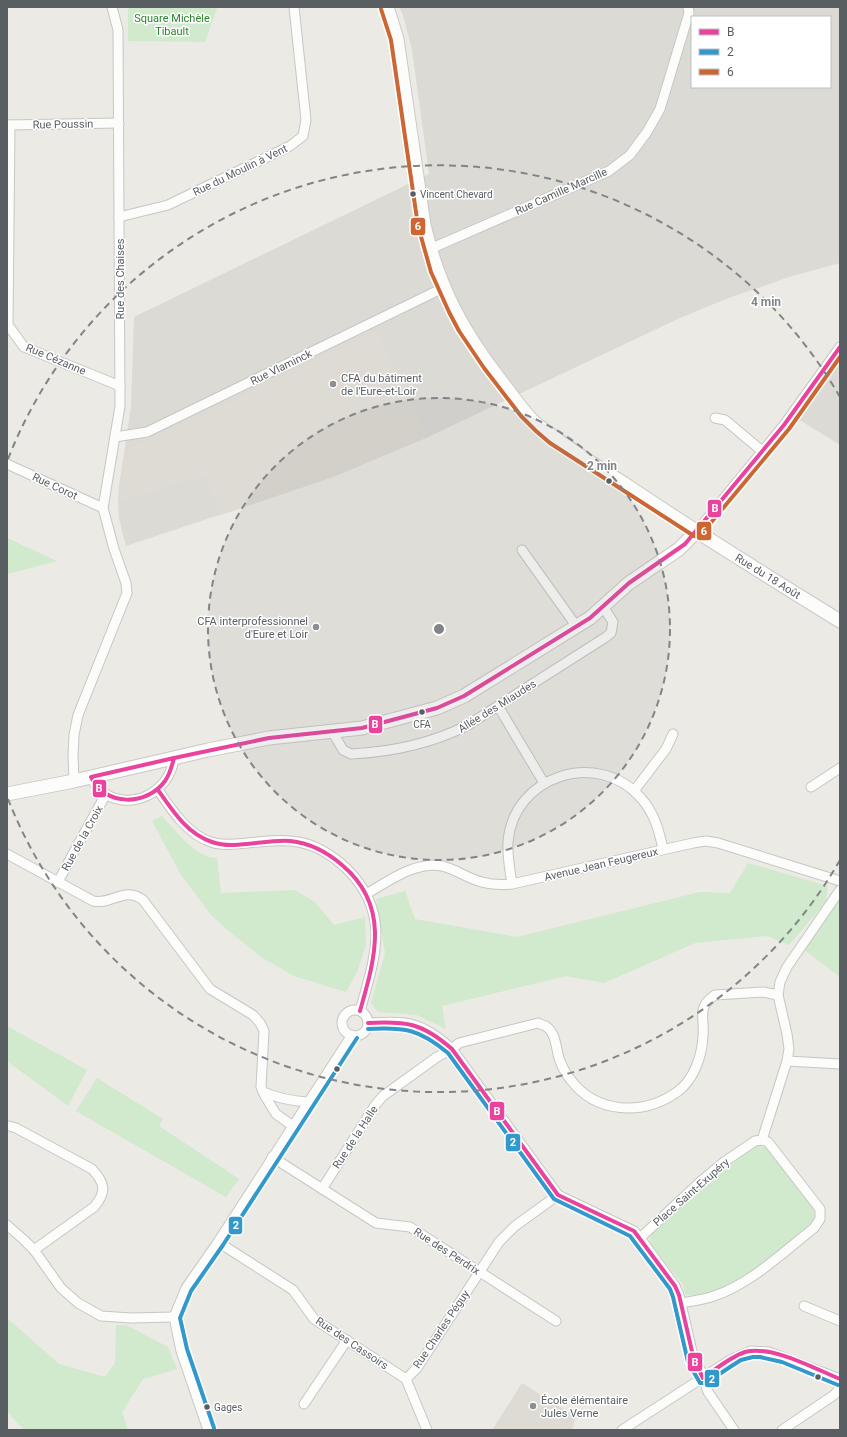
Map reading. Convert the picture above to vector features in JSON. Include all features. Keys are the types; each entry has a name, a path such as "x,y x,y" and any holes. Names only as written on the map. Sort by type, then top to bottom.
{"street":[{"name":"Rue des Chaises","path":"74,781 74,735 78,715 127,592 127,586 102,508 120,406 118,30 112,7"},
{"name":"Rue du Moulin à Vent","path":"119,217 168,206 290,146 304,136 306,120 294,7"},
{"name":"Rue du 18 Août","path":"387,7 397,39 424,225 430,249 443,288 464,330 482,357 512,396 542,429 574,452 697,532 840,622"},
{"name":"Rue Camille Marcille","path":"430,249 609,171 630,155 647,132 660,109 689,13 688,7"},
{"name":"Rue Poussin","path":"8,125 119,123"},
{"name":"Rue Cézanne","path":"8,125 8,325 24,347 120,386"},
{"name":"Rue Vlaminck","path":"115,437 146,432 443,288"},
{"path":"7,794 74,781 174,757 269,738 362,728 396,720 447,704 464,696 577,627 604,608 629,583 679,549 697,532 784,425 840,347"},
{"path":"717,415 762,451"},
{"name":"Rue Corot","path":"7,464 102,508"},
{"path":"522,550 577,627"},
{"name":"Allée des Miaudes","path":"332,731 343,750 351,754 360,754 417,744 450,734 468,725 611,633 613,622 604,608"},
{"path":"498,706 544,783"},
{"path":"634,791 666,749 673,734"},
{"path":"91,777 96,787 117,799 129,800 145,797 158,790 168,778 173,768 174,757"},
{"path":"811,787 840,768"},
{"path":"512,884 508,842 515,815 534,790 557,777 572,773 588,772 618,780 634,791 649,809 655,821 664,849"},
{"path":"158,790 181,820 196,835 211,842 231,844 272,841 299,842 321,850 339,862 355,877 366,894 374,914 377,936 373,966 360,1011"},
{"name":"Rue de la Croix","path":"58,882 106,794"},
{"name":"Avenue Jean Feugereux","path":"366,894 406,872 432,865 444,866 481,882 497,885 512,884 664,849 706,841 718,843 840,881"},
{"path":"7,854 96,901 101,902 126,894 137,895 143,900 210,989 253,1015 260,1023 264,1031 261,1087 276,1114 293,1126"},
{"path":"681,1303 716,1296 743,1282 814,1228 820,1219 820,1209 768,1142 762,1140 788,1061 789,1050 787,1034 778,995 780,982 787,967 840,890"},
{"name":"Rue de la Halle","path":"322,1189 376,1104 383,1096 459,1043 538,1023 547,1027 554,1036 560,1060 570,1079 586,1095 604,1104 623,1109 640,1108 661,1101 678,1091 692,1075 700,1058 704,1035 702,1012 704,1005 709,999 714,995 735,993 763,992 778,995"},
{"path":"356,1010 360,1011 366,1016 368,1023 363,1033 359,1035 352,1035 348,1034 343,1027 343,1019 348,1012 356,1010"},
{"path":"368,1023 398,1022 415,1024 437,1035 452,1049 558,1195 634,1231 675,1286 681,1303 694,1360 708,1392 734,1430"},
{"path":"208,1430 181,1351 174,1317 186,1288 218,1242 307,1102 352,1035"},
{"path":"788,1061 840,1064"},
{"path":"263,1092 295,1102 307,1102"},
{"path":"9,1126 16,1128 92,1169 99,1176 103,1187 102,1198 94,1207 34,1250"},
{"name":"Place Saint-Exupéry","path":"640,1238 700,1182 724,1162 755,1141 762,1140"},
{"name":"Rue des Perdrix","path":"272,1157 376,1223 410,1227 556,1321"},
{"name":"Rue Charles Péguy","path":"406,1379 417,1368 479,1272 508,1231 558,1195"},
{"path":"7,1225 34,1250 61,1288 78,1303 101,1316 131,1318 174,1317"},
{"name":"Rue des Cassoirs","path":"218,1242 293,1290 314,1319 406,1379"},
{"path":"804,1306 840,1321"},
{"path":"304,1404 347,1340"},
{"path":"622,1430 730,1360 740,1354 751,1351 769,1352 783,1356 840,1380"},
{"path":"406,1379 428,1430"},
{"path":"782,1430 834,1395 840,1388"}],"shaded area":[{"path":"399,7 840,7 840,263 792,276 726,299 680,318 428,437 333,477 126,546 119,519 118,503 119,486 131,407 134,317 429,174 412,50 403,15"},
{"name":"CFA du bâtiment de l'Eure-et-Loir","path":"376,330 428,437 333,477 218,516 206,475 118,503 119,486 124,457 131,448"},
{"path":"840,358 840,445 798,419"},
{"name":"École élémentaire Jules Verne","path":"522,1383 576,1417 572,1430 492,1430"}],"green space":[{"name":"Square Michèle Tibault","path":"128,7 217,8 205,42 128,41"},
{"path":"7,538 57,561 7,574"},
{"path":"162,816 194,849 209,857 217,858 221,893 295,890 315,902 334,925 365,917 366,945 357,972 346,992 294,976 261,957 212,916 181,875 152,821"},
{"path":"748,863 828,886 826,902 789,945 767,936 695,943 604,983 566,976 442,1006 446,1029 417,1015 378,1012 371,1003 385,953 376,899 405,891 415,919 517,937 700,892 730,893"},
{"path":"840,896 840,977 803,949"},
{"path":"7,1026 87,1070 68,1106 7,1061"},
{"path":"97,1078 163,1119 159,1126 239,1179 226,1197 76,1111"},
{"path":"756,1146 766,1147 813,1205 815,1219 807,1228 744,1277 707,1295 686,1295 682,1283 650,1244 651,1234 700,1188"},
{"path":"7,1318 59,1364 105,1377 115,1363 116,1325 126,1325 168,1347 177,1369 143,1379 122,1412 128,1430 24,1430 7,1411"}],"transit line":[{"name":"6","path":"381,9 391,40 418,226 431,272 459,331 484,368 521,416 550,443 694,536 699,537 789,429 840,357"},
{"name":"B","path":"174,758 269,738 362,728 437,708 464,696 590,618 629,583 685,544 784,425 840,347"},
{"name":"B","path":"174,758 170,773 165,781 148,795 137,799 126,800 106,794 97,787 91,777 174,758"},
{"name":"B","path":"158,790 181,820 203,838 212,842 230,845 281,841 297,842 311,846 330,856 342,865 357,881 368,898 373,915 375,934 374,952 366,991 360,1011"},
{"name":"B","path":"368,1023 404,1023 423,1029 441,1040 452,1049 558,1195 634,1231 675,1286 679,1295 694,1360 703,1378 734,1357 745,1352 756,1351 768,1352 794,1359 840,1379"},
{"name":"2","path":"368,1029 402,1029 411,1031 420,1034 438,1045 448,1053 554,1199 630,1236 670,1289 688,1362 700,1383 706,1383 741,1360 760,1357 782,1362 838,1385"},
{"name":"2","path":"214,1428 187,1349 180,1318 191,1291 223,1245 357,1038"}],"place":[{"name":"Vincent Chevard","path":"413,194"},
{"name":"CFA du bâtiment de l'Eure-et-Loir","path":"333,384"},
{"name":"CFA interprofessionnel d'Eure et Loir","path":"316,627"},
{"name":"CFA","path":"422,712"},
{"name":"École élémentaire Jules Verne","path":"533,1406"},
{"name":"Gages","path":"207,1407"}]}
